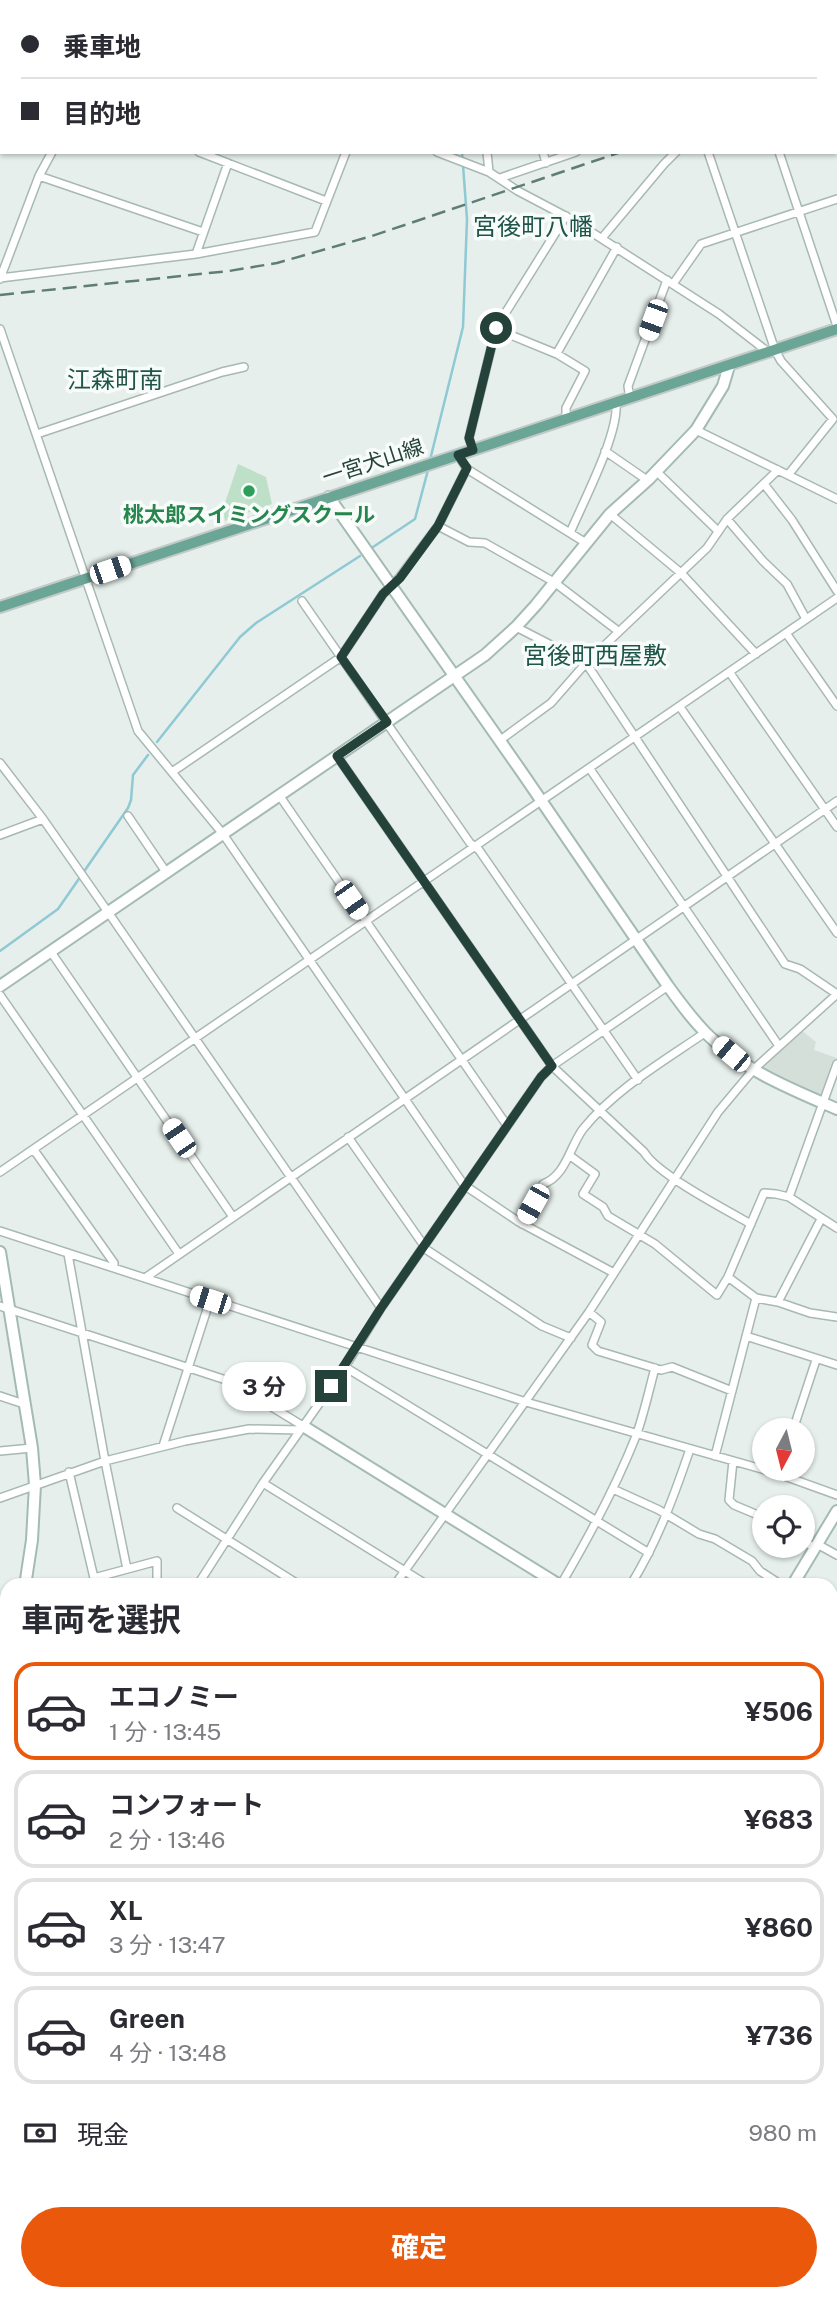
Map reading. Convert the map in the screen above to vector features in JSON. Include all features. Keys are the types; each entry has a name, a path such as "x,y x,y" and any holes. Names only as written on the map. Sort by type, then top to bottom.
{"main road":[{"name":"一宮犬山線","path":"0,607 837,328"}],"street":[{"path":"51,154 38,176 0,278 196,254 315,232 345,154"},
{"path":"204,154 326,201"},
{"path":"442,154 489,172 518,191 566,216 772,351 835,417 788,475"},
{"path":"487,154 489,172"},
{"path":"544,154 546,163"},
{"path":"499,178 571,154"},
{"path":"602,238 675,154"},
{"path":"709,154 772,351"},
{"path":"780,154 837,328"},
{"path":"196,254 228,163"},
{"path":"38,176 203,232"},
{"path":"630,399 628,386 670,282 701,244 837,199"},
{"path":"473,450 469,438 496,329 566,216"},
{"path":"557,354 617,247"},
{"path":"0,329 138,731 223,834 464,1185 522,1224 614,1273"},
{"path":"496,329 557,354 585,371 566,408 566,420"},
{"path":"0,986 485,655 516,627 610,514 696,430 723,386 729,366"},
{"path":"37,434 244,367"},
{"path":"570,533 605,451 617,413 616,403"},
{"path":"696,430 837,499"},
{"path":"605,451 647,480"},
{"path":"458,455 467,468 586,543"},
{"path":"172,772 341,657 383,594 400,578 438,526 467,468"},
{"path":"499,741 551,703 618,631 707,548 727,519 778,470"},
{"path":"656,471 718,531"},
{"path":"764,484 792,520 837,591"},
{"path":"329,497 668,986 706,1032 731,1054 754,1069 837,1109"},
{"path":"610,514 681,573 756,654"},
{"path":"727,519 787,584 806,619"},
{"path":"438,526 469,542 485,543 554,582 618,631"},
{"path":"0,1172 837,598"},
{"path":"302,601 638,1080"},
{"path":"399,1578 589,1312 718,1112 754,1069 837,994 800,969 785,964 586,663 516,627"},
{"path":"786,633 837,706"},
{"path":"730,673 837,827"},
{"path":"680,707 837,933"},
{"path":"337,756 552,1066 647,1157 675,1179 751,1224"},
{"path":"0,763 43,819 381,1308"},
{"path":"590,769 779,1046"},
{"path":"279,795 506,1124"},
{"path":"145,1278 837,801"},
{"path":"128,816 166,872"},
{"path":"0,835 43,819"},
{"path":"51,952 233,1217"},
{"path":"202,1578 263,1483 345,1367 423,1245 541,1077 552,1066 668,986"},
{"path":"0,995 179,1254"},
{"path":"522,1224 543,1184 553,1179 583,1128 599,1111 706,1032"},
{"path":"789,1198 837,1064"},
{"path":"348,1137 427,1250 542,1326 571,1338"},
{"path":"34,1150 114,1263 114,1268"},
{"path":"569,1154 595,1174 583,1194 603,1208 608,1216 640,1233 717,1295 728,1277 764,1193 789,1198 837,1228"},
{"path":"778,1302 821,1219"},
{"path":"0,1231 526,1402 752,1465"},
{"path":"0,1252 4,1307 32,1448 35,1485 32,1540 26,1578"},
{"path":"68,1254 127,1569"},
{"path":"728,1277 756,1298 810,1313 837,1317"},
{"path":"715,1456 756,1298"},
{"path":"163,1447 210,1300"},
{"path":"4,1307 229,1381 549,1578"},
{"path":"589,1312 601,1322 592,1345 598,1352 664,1370 671,1367 732,1391"},
{"path":"746,1336 837,1366"},
{"path":"797,1418 816,1360"},
{"path":"345,1367 649,1553"},
{"path":"564,1578 598,1523 637,1434 655,1368"},
{"path":"0,1396 24,1404"},
{"path":"0,1498 105,1461 222,1433 249,1429 302,1428"},
{"path":"0,1451 32,1448"},
{"path":"635,1578 667,1515 690,1449"},
{"path":"733,1461 729,1500 752,1513"},
{"path":"69,1472 94,1578 158,1561 158,1578"},
{"path":"803,1481 837,1495"},
{"path":"263,1483 416,1578"},
{"path":"613,1489 699,1534 715,1539 752,1562 771,1578"},
{"path":"177,1508 288,1578"},
{"path":"797,1578 837,1511"},
{"path":"816,1546 837,1555"}],"shaded area":[{"path":"801,1030 816,1042 814,1050 837,1058 823,1101 757,1069"}],"green space":[{"name":"桃太郎スイミングスクール","path":"238,464 266,477 272,504 225,521 223,509"}],"waterway":[{"path":"430,460 463,327 467,219 462,154"},
{"path":"373,547 415,519 428,470"},
{"path":"157,742 240,637 256,623 360,556"},
{"path":"0,951 58,909 128,808 133,775 148,755"}],"railway":[{"path":"0,295 229,271 277,263 372,236 615,154"}],"place":[{"name":"桃太郎スイミングスクール","path":"249,491"}],"district":[{"name":"宮後町八幡","path":"533,227"},
{"name":"江森町南","path":"115,380"},
{"name":"宮後町西屋敷","path":"595,656"}],"route":[{"path":"331,1386 478,1165 541,1077 552,1066 337,756 387,722 341,657 383,594 400,578 438,526 467,468 458,455 473,450 469,438 496,328"}]}
